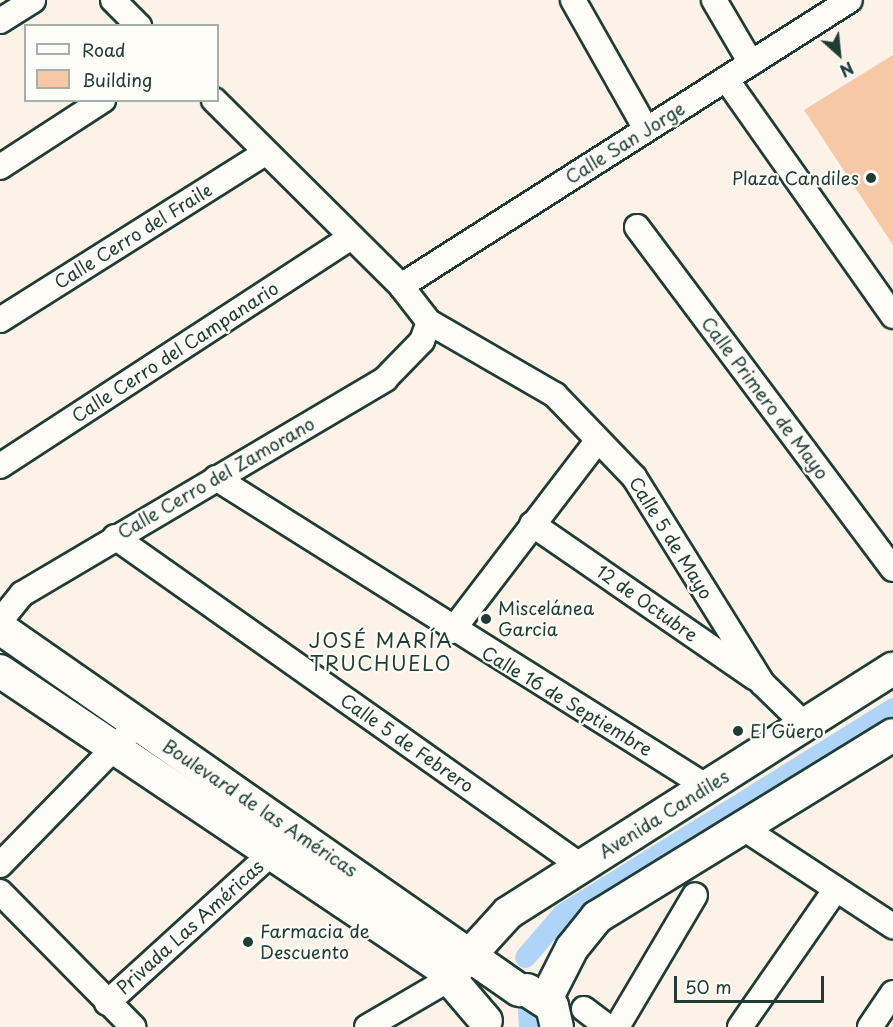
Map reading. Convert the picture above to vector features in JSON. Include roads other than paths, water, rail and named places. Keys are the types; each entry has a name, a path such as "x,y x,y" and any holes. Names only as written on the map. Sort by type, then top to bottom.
{"main road":[{"name":"Boulevard de las Américas","path":"1,629 556,1011"},
{"name":"Avenida Candiles","path":"451,978 468,952 508,913 893,669"},
{"name":"Boulevard de las Américas","path":"0,671 274,851 451,978 486,1024"},
{"path":"486,1024 496,1000 556,1011 572,948 597,917 893,735"}],"street":[{"path":"0,21 33,0"},
{"path":"113,0 136,24"},
{"path":"573,0 646,129"},
{"path":"714,0 751,63"},
{"name":"Calle San Jorge","path":"401,286 850,0"},
{"path":"726,79 893,316"},
{"path":"0,167 100,102"},
{"name":"Calle 5 de Mayo","path":"215,102 401,286 429,322 555,395 634,477 762,683 805,725"},
{"name":"Calle Cerro del Fraile","path":"0,320 265,153"},
{"name":"Calle Primero de Mayo","path":"637,227 893,569"},
{"name":"Calle Cerro del Campanario","path":"0,466 350,238"},
{"name":"Calle Cerro del Zamorano","path":"1,629 5,615 22,594 385,379 422,341 429,322"},
{"path":"452,631 598,440"},
{"name":"Calle 16 de Septiembre","path":"216,478 452,631 707,787"},
{"name":"12 de Octubre","path":"532,524 762,683"},
{"name":"Calle 5 de Febrero","path":"115,537 581,866"},
{"path":"0,865 117,748 137,723"},
{"path":"742,827 893,926"},
{"name":"Privada Las Américas","path":"107,1003 274,851"},
{"path":"740,1027 836,889"},
{"path":"0,892 133,1027"},
{"path":"617,1027 695,895"},
{"path":"381,1024 451,978"},
{"path":"870,1027 893,993"},
{"name":"Boulevard de las Américas","path":"556,1011 608,1027"}],"waterway":[{"path":"525,957 562,914 893,708"},
{"path":"528,1009 529,1027"}],"place":[{"name":"Plaza Candiles","path":"871,178"},
{"name":"Miscelánea Garcia","path":"486,619"},
{"name":"El Güero","path":"738,731"},
{"name":"Farmacia de Descuento","path":"248,942"}],"district":[{"name":"JOSÉ MARÍA TRUCHUELO","path":"381,652"}]}
